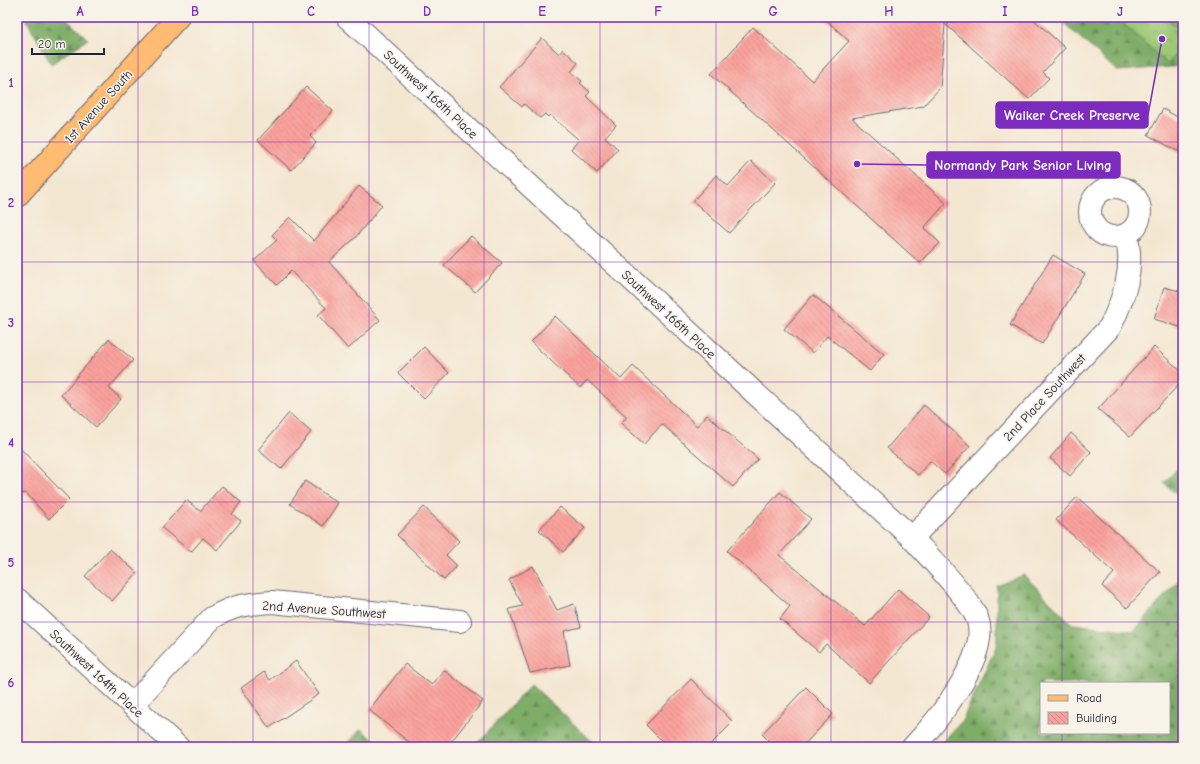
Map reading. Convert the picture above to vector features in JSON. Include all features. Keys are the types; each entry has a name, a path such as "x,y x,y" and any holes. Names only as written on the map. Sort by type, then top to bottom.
{"main road":[{"name":"1st Avenue South","path":"17,196 178,17"}],"street":[{"name":"Southwest 166th Place","path":"347,17 912,538 970,605 979,622 979,642 969,668 948,704 930,729 913,747"},
{"name":"2nd Place Southwest","path":"912,538 1110,327 1121,304 1129,276 1130,250 1126,235"},
{"name":"Southwest 164th Place","path":"17,599 178,747"},
{"name":"2nd Avenue Southwest","path":"132,705 212,618 228,609 245,605 272,602 460,620"}],"green space":[{"path":"25,17 64,17 88,39 51,64"},
{"path":"1057,17 1183,17 1183,66 1117,71"},
{"path":"1116,17 1165,17 1183,33 1183,44 1168,64"},
{"path":"1183,463 1183,500 1164,483"},
{"path":"1183,570 1183,747 938,747 962,721 997,645 997,586 1024,575 1072,624 1134,631 1179,580"},
{"path":"531,684 598,747 474,747"},
{"path":"361,729 382,747 345,747"}],"building":[{"path":"823,17 1031,17 1065,48 1043,72 1049,78 1029,99 945,24 940,88 923,106 852,118 946,203 924,228 940,243 920,263 711,74 753,27 812,81 849,41"},
{"path":"542,38 559,54 563,49 578,63 571,72 582,81 580,83 590,92 586,96 616,125 605,137 618,149 597,173 571,149 579,140 550,115 548,117 545,114 540,118 524,104 522,107 499,87"},
{"path":"306,87 333,111 310,136 316,143 291,170 258,140"},
{"path":"1163,109 1183,120 1183,154 1148,135"},
{"path":"751,161 775,183 729,233 693,201 716,175 728,186"},
{"path":"359,186 382,205 355,238 329,262 380,320 348,349 318,315 326,308 291,271 277,285 254,261 277,240 272,235 290,217 314,241"},
{"path":"471,236 502,263 475,292 444,265"},
{"path":"1053,255 1085,274 1042,344 1010,325"},
{"path":"1164,287 1183,292 1183,328 1154,319"},
{"path":"813,295 884,354 870,371 827,336 813,353 784,329"},
{"path":"555,316 621,379 633,366 697,426 707,415 758,459 733,487 662,424 644,444 621,423 627,417 587,380 580,388 531,342"},
{"path":"109,339 133,360 109,388 121,399 96,427 61,395"},
{"path":"424,347 449,373 424,399 398,373"},
{"path":"1154,347 1183,373 1183,380 1130,437 1098,409"},
{"path":"924,405 970,446 945,474 930,461 918,475 887,448"},
{"path":"289,413 311,432 281,469 258,450"},
{"path":"1071,433 1091,452 1070,476 1050,458"},
{"path":"17,445 69,499 49,519 26,493 17,494"},
{"path":"305,481 338,503 323,526 290,504"},
{"path":"222,486 241,502 232,514 241,521 217,550 203,538 191,552 162,528 186,500 200,511"},
{"path":"780,492 811,519 779,555 865,626 898,589 929,617 869,683 826,644 819,652 780,619 790,606 727,551"},
{"path":"1077,497 1160,572 1127,608 1102,586 1114,573 1056,520"},
{"path":"424,507 459,541 446,555 457,566 444,580 397,535"},
{"path":"560,507 585,528 563,552 539,530"},
{"path":"110,549 137,573 112,601 85,576"},
{"path":"533,566 557,610 574,604 581,627 564,631 570,665 530,673 509,609 523,606 509,580"},
{"path":"296,661 319,694 269,728 241,688 264,672 270,680"},
{"path":"405,664 432,685 444,670 483,701 447,747 415,747 369,710"},
{"path":"691,679 733,722 708,747 668,747 646,725"},
{"path":"806,687 833,714 802,747 775,747 762,734"}],"place":[{"name":"Walker Creek Preserve","path":"1162,39"},
{"name":"Normandy Park Senior Living","path":"857,164"}]}
